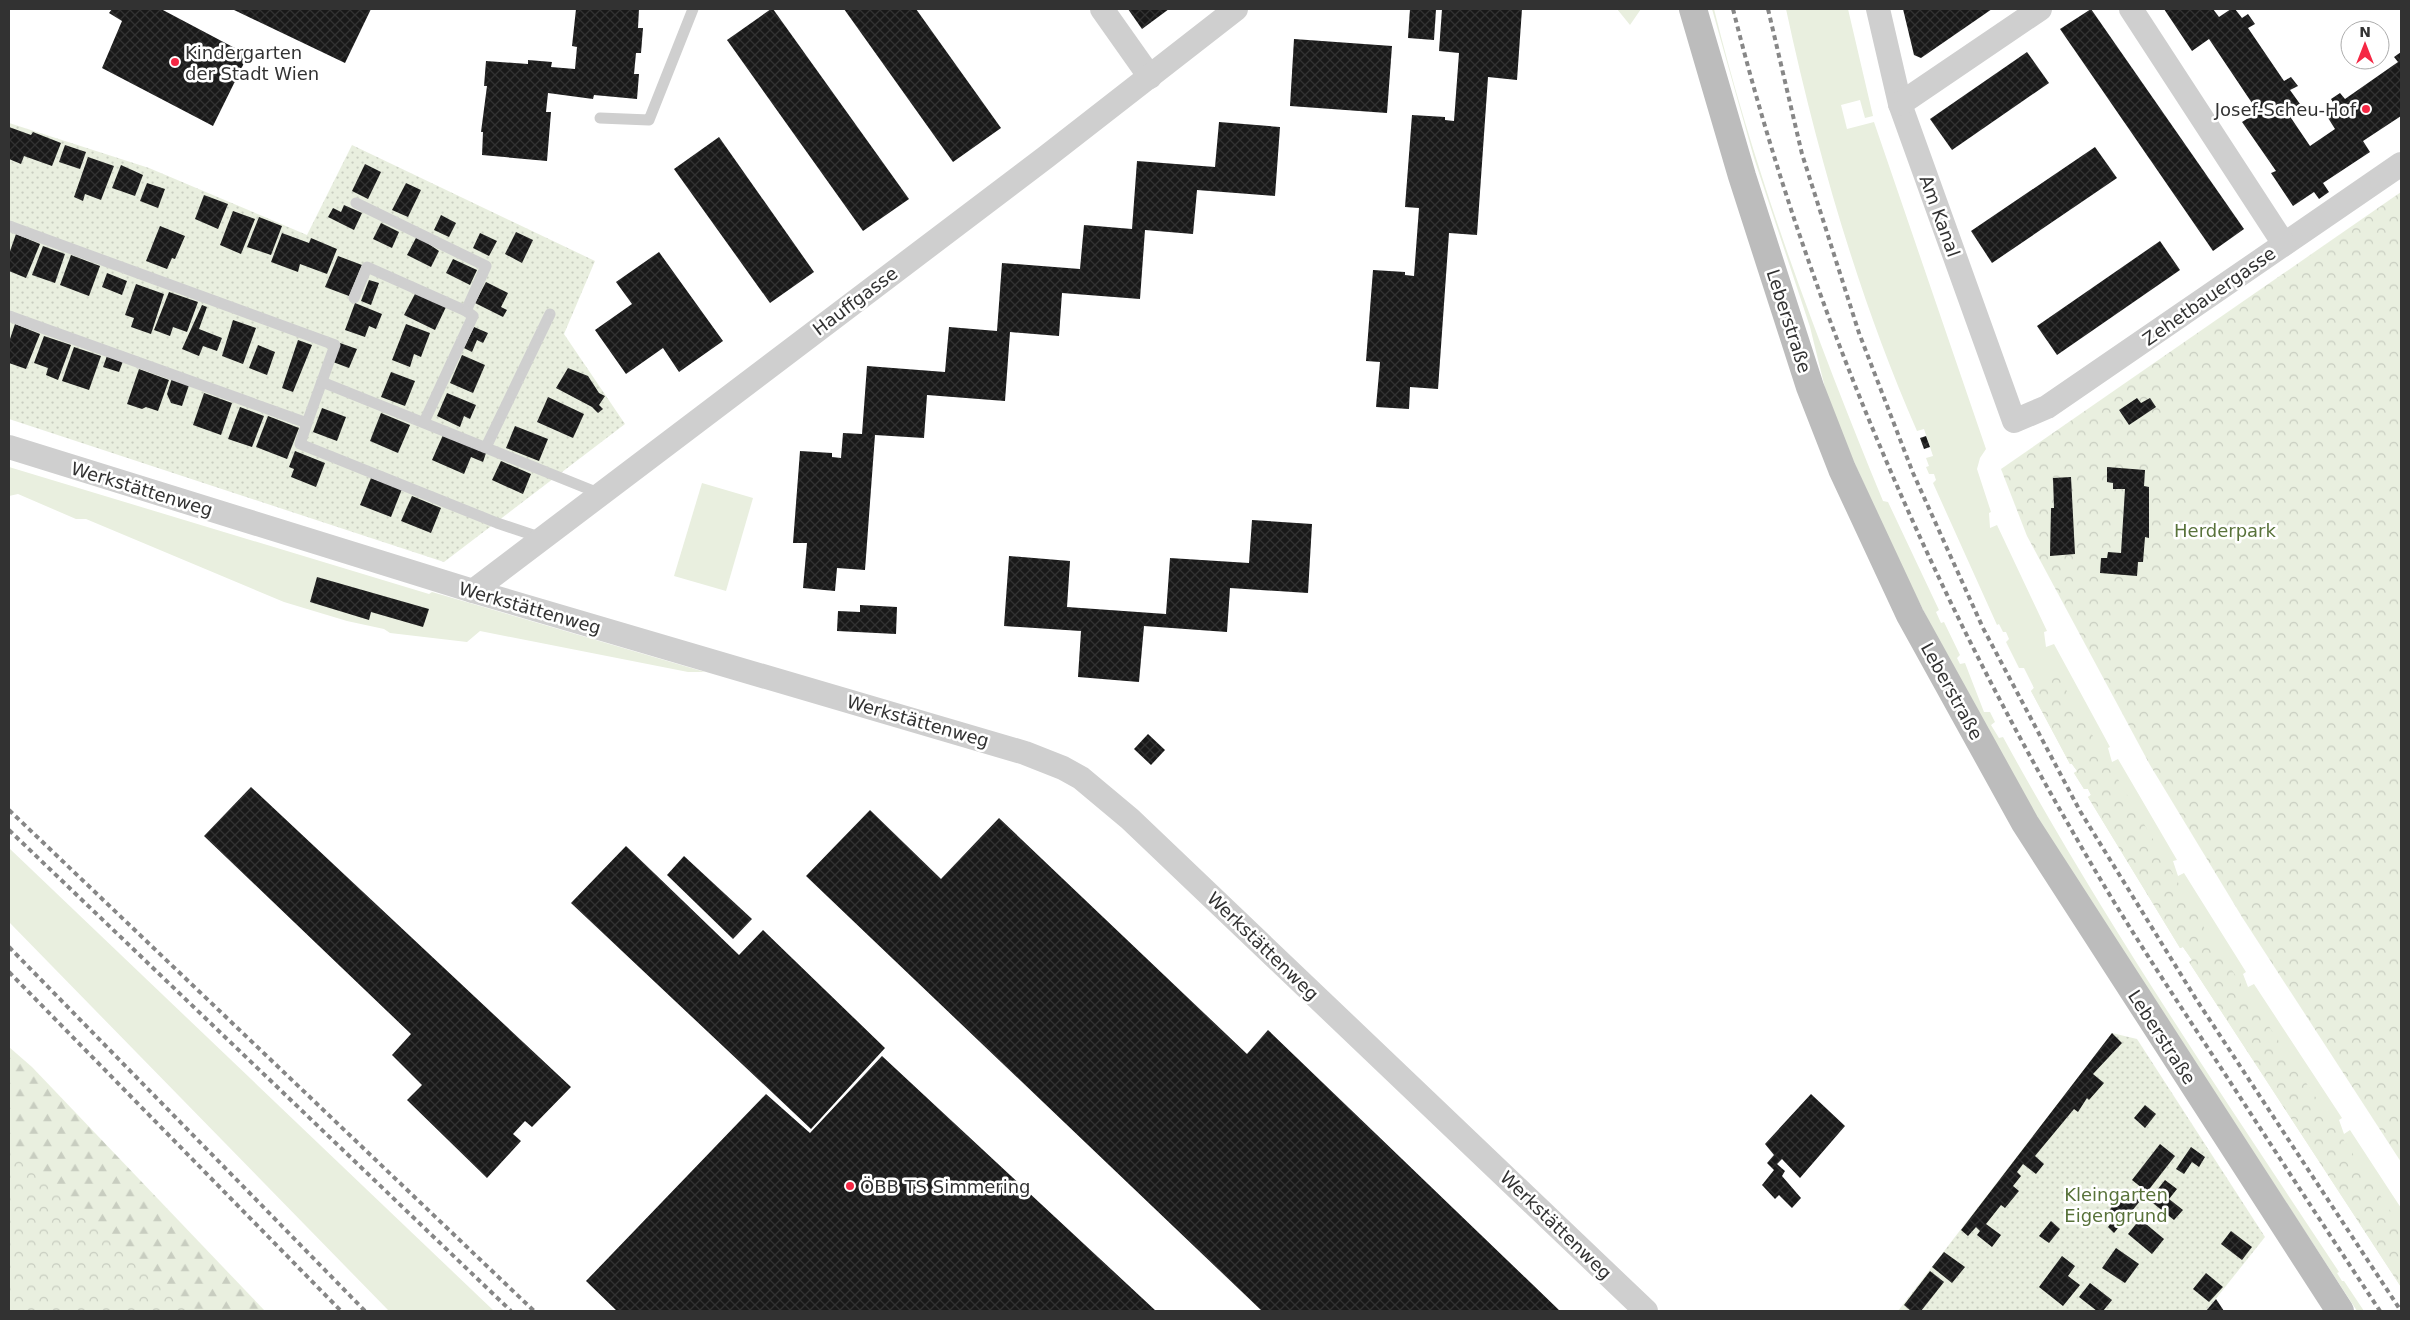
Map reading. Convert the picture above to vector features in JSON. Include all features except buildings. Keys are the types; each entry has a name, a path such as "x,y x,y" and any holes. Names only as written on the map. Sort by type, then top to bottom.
{"main road":[{"name":"Leberstraße","path":"1693,9 1742,176 1810,388 1842,469 1910,615 2025,823 2340,1311"}],"street":[{"path":"1102,9 1150,77"},
{"name":"Hauffgasse","path":"473,591 1150,77 1236,9"},
{"name":"Am Kanal","path":"1878,9 1900,104 2014,421"},
{"path":"1900,104 2040,9"},
{"path":"2131,9 2284,244"},
{"name":"Zehetbauergasse","path":"2014,421 2047,407 2401,164"},
{"name":"Werkstättenweg","path":"9,447 473,591 980,739 1063,768 1106,797 1646,1311"}],"lane":[{"path":"600,118 648,120 693,9"},
{"path":"356,203 486,266 466,311"},
{"path":"9,239 11,227 335,345 300,444 497,523 542,538"},
{"path":"354,298 367,267 466,311 473,316 424,422"},
{"path":"486,447 550,314"},
{"path":"9,316 308,423"},
{"path":"322,382 600,494"}],"green space":[{"path":"1617,9 1641,9 1630,25"},
{"path":"1712,9 1714,9 1749,135 1789,258 1835,380 1883,501 1888,502 1939,610 1936,612 1941,623 1944,622 1960,655 1957,658 1960,664 1965,663 1984,712 1990,712 1995,722 1991,725 1999,738 2003,737 2082,874 2165,1008 2339,1272 2337,1273 2342,1281 2344,1281 2364,1311 2357,1311 2048,838 1953,669 1905,574 1828,400 1810,327 1754,158"},
{"path":"1786,9 1848,9 1873,116 1865,118 1860,100 1841,105 1847,129 1874,122 1986,449 1980,458 1977,469 1991,512 1989,513 1990,528 1997,525 2047,631 2044,632 2046,647 2054,644 2110,747 2108,748 2112,762 2118,759 2177,860 2173,861 2178,876 2184,873 2246,972 2243,974 2248,987 2254,984 2342,1118 2339,1120 2344,1134 2350,1130 2401,1208 2401,1287 2189,962 2192,960 2183,947 2180,948 2088,797 2091,795 2088,789 2084,789 2074,773 2077,771 2070,764 2031,691 2034,688 2024,668 2019,668 2006,642 2009,639 2006,632 2003,632 1999,624 1997,625 1933,483 1936,480 1934,474 1929,474 1926,467 1929,466 1926,458 1933,456 1924,429 1917,431 1876,328 1858,276 1811,117"},
{"path":"9,123 149,168 307,235 352,145 595,261 564,334 625,424 444,562 9,419"},
{"name":"Herderpark","path":"2401,192 2401,1162 2242,917 2150,765 2027,536 2001,469"},
{"path":"9,467 429,594 432,592 705,672 688,672 480,631 467,642 390,633 384,629 347,621 284,602 86,519 76,519 18,494 9,496"},
{"path":"702,483 753,498 726,591 674,576"},
{"path":"2057,674 2205,929 2401,1227 2401,1287 2189,962 2192,960 2183,947 2180,948 2088,797 2091,795 2088,789 2084,789 2074,773 2077,771 2070,764 2031,691 2034,688 2033,685"},
{"path":"9,848 494,1311 389,1311 9,922"},
{"name":"Kleingarten Eigengrund","path":"2112,1033 2137,1039 2265,1237 2206,1311 1898,1311"},
{"path":"9,1047 32,1067 265,1311 40,1311 9,1284"},
{"path":"9,1149 79,1214 159,1279 189,1311 9,1311"}],"railway":[{"path":"1733,9 1763,118 1796,226 1834,332 1876,437 1922,541 1971,643 2023,743 2113,900 2167,986 2380,1311"},
{"path":"1768,9 1802,154 1859,333 1913,473 1983,628 2080,811 2196,999 2401,1311"},
{"path":"9,810 534,1311"},
{"path":"9,830 511,1311"},
{"path":"9,947 365,1311"},
{"path":"9,972 341,1311"}],"place":[{"name":"Kindergarten der Stadt Wien","path":"175,62"},
{"name":"Josef-Scheu-Hof","path":"2366,109"},
{"name":"ÖBB TS Simmering","path":"850,1186"}]}
